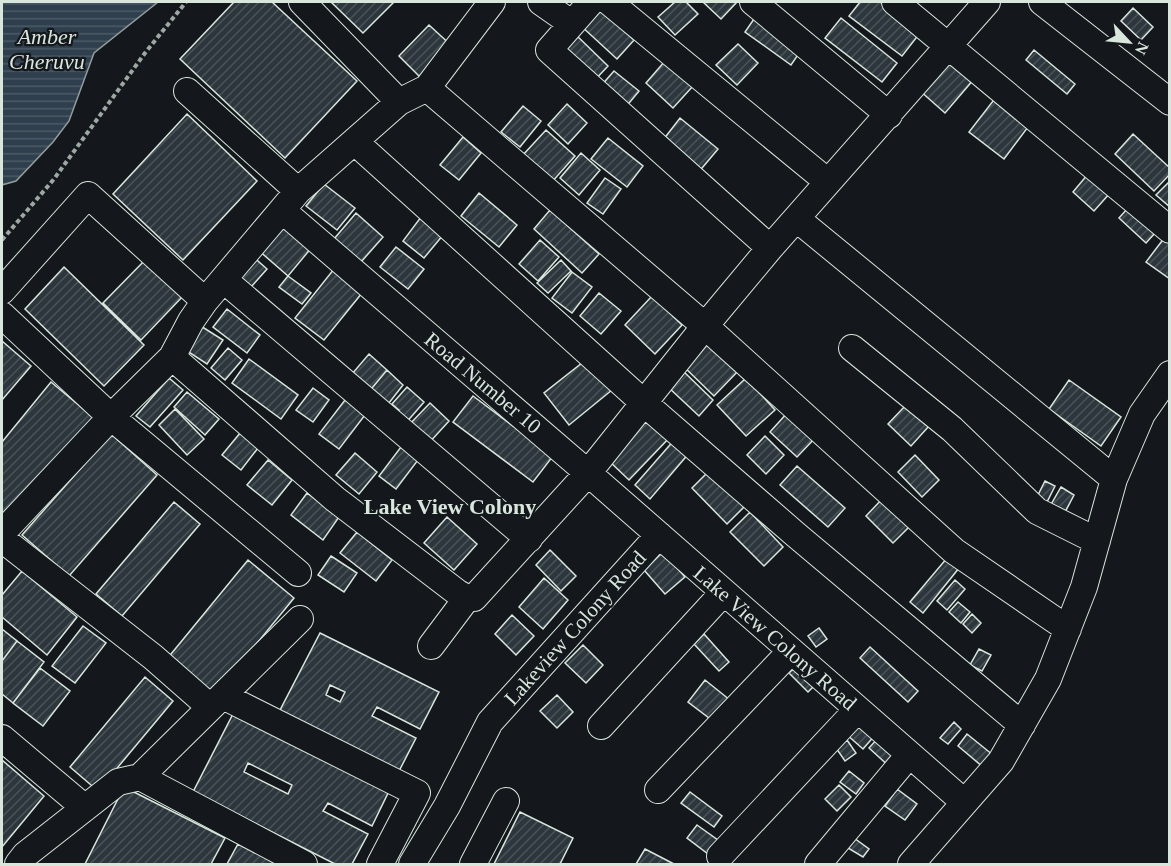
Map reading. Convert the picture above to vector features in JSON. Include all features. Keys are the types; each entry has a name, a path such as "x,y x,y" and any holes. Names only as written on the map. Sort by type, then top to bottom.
{"street":[{"path":"302,2 399,102"},
{"path":"2,533 111,417 172,357 198,311 298,191 399,102 427,88 492,2"},
{"path":"541,2 571,23"},
{"path":"591,2 549,50 770,248"},
{"path":"609,2 828,182"},
{"path":"753,2 889,115"},
{"path":"895,2 1170,231"},
{"path":"172,357 335,499 467,598 474,598 588,473 770,248 987,2"},
{"path":"1042,2 1170,102"},
{"path":"427,88 705,326 954,551 1068,629"},
{"path":"187,91 298,191"},
{"path":"355,142 644,403 795,534 1022,725"},
{"path":"2,291 88,195 198,311"},
{"name":"Road Number 10","path":"283,211 588,473"},
{"path":"797,219 1114,479"},
{"path":"224,280 529,539"},
{"path":"2,315 111,417 298,573"},
{"path":"852,348 952,429 1037,511 1097,541"},
{"path":"911,864 1001,761 1048,679 1084,587 1114,479 1142,414 1170,374"},
{"name":"Lake View Colony Road","path":"588,473 964,802"},
{"name":"Lakeview Colony Road","path":"412,864 447,806 490,722 659,535"},
{"path":"2,539 153,657 217,702 417,793 380,864"},
{"path":"601,726 723,593"},
{"path":"431,646 467,598"},
{"path":"29,861 85,808 118,782 140,777 300,619"},
{"path":"658,790 791,651"},
{"path":"720,856 857,710"},
{"path":"2,738 85,808"},
{"path":"818,864 909,755"},
{"path":"140,777 304,864"},
{"path":"473,864 506,801"}],"path":[{"path":"2,240 54,179 145,53 186,2"}],"water":[{"name":"Amber Cheruvu","path":"2,2 158,2 94,53 69,121 53,142 16,181 2,185"}],"building":[{"path":"234,2 272,2 357,81 285,158 180,59"},
{"path":"331,2 394,2 363,33"},
{"path":"675,2 686,2 698,14 675,35 658,17"},
{"path":"703,2 737,2 721,19"},
{"path":"860,2 880,2 920,33 902,56 849,16"},
{"path":"596,6 634,40 617,59 580,25"},
{"path":"1133,8 1153,27 1141,40 1121,21"},
{"path":"756,16 802,49 791,65 745,32"},
{"path":"841,18 897,63 882,82 825,38"},
{"path":"429,25 453,47 422,79 399,56"},
{"path":"574,33 608,66 592,83 557,50"},
{"path":"738,44 758,63 737,85 716,65"},
{"path":"1034,50 1075,84 1067,94 1026,60"},
{"path":"947,57 974,79 945,113 919,90"},
{"path":"665,61 693,86 673,108 646,83"},
{"path":"614,71 639,91 625,108 600,87"},
{"path":"1000,92 1034,119 1004,159 969,132"},
{"path":"567,104 587,123 568,144 548,125"},
{"path":"523,106 541,121 520,147 501,132"},
{"path":"187,114 257,181 183,260 113,194"},
{"path":"680,118 718,149 697,174 660,144"},
{"path":"546,130 575,156 551,183 522,156"},
{"path":"1133,134 1170,168 1170,174 1154,191 1115,154"},
{"path":"463,137 481,153 459,180 440,165"},
{"path":"608,138 643,166 627,187 591,159"},
{"path":"581,153 600,170 579,195 560,178"},
{"path":"1088,174 1110,193 1094,211 1073,192"},
{"path":"605,178 621,189 603,214 587,203"},
{"path":"1170,181 1170,207 1156,195"},
{"path":"324,184 355,208 337,230 306,206"},
{"path":"479,193 517,225 499,247 461,216"},
{"path":"1128,208 1155,233 1146,243 1119,218"},
{"path":"550,210 599,254 582,273 534,229"},
{"path":"356,213 383,237 361,262 334,239"},
{"path":"421,217 443,235 424,258 403,241"},
{"path":"281,220 312,247 288,276 257,249"},
{"path":"1165,237 1170,240 1170,279 1146,262"},
{"path":"540,240 559,257 538,281 519,264"},
{"path":"396,247 424,269 408,289 380,267"},
{"path":"250,254 267,269 251,287 234,273"},
{"path":"147,258 184,295 141,340 103,303"},
{"path":"561,260 571,271 548,293 537,283"},
{"path":"64,267 144,345 104,386 25,309"},
{"path":"334,269 362,293 324,340 295,318"},
{"path":"572,272 592,287 572,313 552,298"},
{"path":"288,276 311,293 302,304 279,287"},
{"path":"599,293 621,311 601,334 580,316"},
{"path":"652,296 682,325 655,354 625,325"},
{"path":"227,309 260,335 247,353 213,327"},
{"path":"196,323 223,340 207,364 181,347"},
{"path":"704,336 739,370 714,396 679,362"},
{"path":"2,341 31,366 2,400"},
{"path":"228,348 242,360 225,380 211,368"},
{"path":"369,354 387,370 367,394 352,374"},
{"path":"249,359 298,395 281,419 232,383"},
{"path":"587,359 612,390 569,425 544,393"},
{"path":"387,370 403,385 385,408 367,394"},
{"path":"683,371 713,400 699,416 668,387"},
{"path":"169,378 183,390 150,427 136,416"},
{"path":"746,378 775,410 746,436 717,405"},
{"path":"1069,380 1121,417 1101,446 1049,409"},
{"path":"51,382 93,417 7,522 2,518 2,442"},
{"path":"407,387 424,402 405,424 395,415 399,410 392,404"},
{"path":"313,388 329,400 313,422 296,410"},
{"path":"187,392 219,419 205,435 174,407"},
{"path":"473,396 553,456 533,482 453,422"},
{"path":"345,400 365,415 339,449 319,434"},
{"path":"430,403 449,421 428,444 408,426"},
{"path":"906,405 929,426 911,446 888,424"},
{"path":"175,409 204,439 187,455 159,425"},
{"path":"788,412 816,437 797,457 770,432"},
{"path":"648,415 671,436 629,480 607,459"},
{"path":"240,433 258,448 241,470 222,455"},
{"path":"111,434 157,475 69,576 22,535"},
{"path":"765,436 784,455 766,474 747,455"},
{"path":"675,439 690,452 650,499 635,485"},
{"path":"401,447 418,460 396,489 379,476"},
{"path":"355,453 377,472 359,494 336,475"},
{"path":"915,455 939,480 922,497 898,472"},
{"path":"268,460 292,480 272,505 247,485"},
{"path":"797,466 845,508 828,527 780,485"},
{"path":"712,468 747,504 727,524 692,488"},
{"path":"1045,481 1055,486 1044,508 1034,503"},
{"path":"1061,487 1074,495 1063,516 1049,508"},
{"path":"307,493 339,517 323,540 291,515"},
{"path":"885,496 913,523 893,543 866,516"},
{"path":"174,502 200,524 122,616 96,594"},
{"path":"750,512 783,547 764,566 730,532"},
{"path":"447,517 477,544 454,570 424,543"},
{"path":"357,532 392,560 376,581 340,553"},
{"path":"550,550 576,576 561,591 536,565"},
{"path":"663,552 685,577 665,594 644,570"},
{"path":"331,556 357,573 344,592 318,575"},
{"path":"947,558 959,568 923,613 910,602"},
{"path":"248,560 294,598 213,697 167,659"},
{"path":"22,571 77,617 47,655 2,617 2,595"},
{"path":"544,578 568,600 543,629 519,607"},
{"path":"955,580 965,589 947,610 937,601"},
{"path":"958,602 970,612 961,623 949,612"},
{"path":"972,614 981,623 972,633 963,624"},
{"path":"512,615 534,636 516,655 495,634"},
{"path":"83,626 106,643 75,683 52,666"},
{"path":"819,628 827,639 816,647 808,636"},
{"path":"2,629 17,641 2,661"},
{"path":"320,633 439,692 420,729 377,707 372,716 416,738 397,775 278,714","holes":["330,685 345,692 340,702 326,695"]},
{"path":"704,634 729,662 719,671 694,644"},
{"path":"17,641 44,662 13,703 2,694 2,661"},
{"path":"583,645 603,665 586,683 565,663"},
{"path":"870,647 918,691 908,702 860,658"},
{"path":"979,649 991,655 982,671 970,665"},
{"path":"798,664 817,683 808,692 789,673"},
{"path":"40,668 70,691 43,726 13,703"},
{"path":"145,677 173,701 98,791 70,767"},
{"path":"705,680 730,700 713,721 688,702"},
{"path":"557,695 573,712 557,728 540,711"},
{"path":"235,710 390,789 372,826 328,803 323,811 368,834 352,864 335,864 193,792","holes":["248,763 292,785 288,794 244,772"]},
{"path":"859,719 876,734 863,749 846,734"},
{"path":"954,722 961,729 948,744 940,738"},
{"path":"967,734 993,755 983,767 958,746"},
{"path":"880,736 902,756 891,768 869,748"},
{"path":"847,740 856,753 845,761 836,748"},
{"path":"2,760 44,796 2,847"},
{"path":"849,771 864,783 856,794 840,782"},
{"path":"839,785 851,797 837,811 825,799"},
{"path":"124,787 225,838 211,864 85,864"},
{"path":"897,789 917,804 905,820 885,806"},
{"path":"690,792 722,816 714,827 681,803"},
{"path":"520,812 573,838 560,864 494,864"},
{"path":"697,825 722,843 712,857 687,838"},
{"path":"854,838 869,849 863,857 848,848"},
{"path":"238,844 279,864 227,864"},
{"path":"645,849 674,864 636,864"}],"district":[{"name":"Lake View Colony","path":"450,506"}]}
